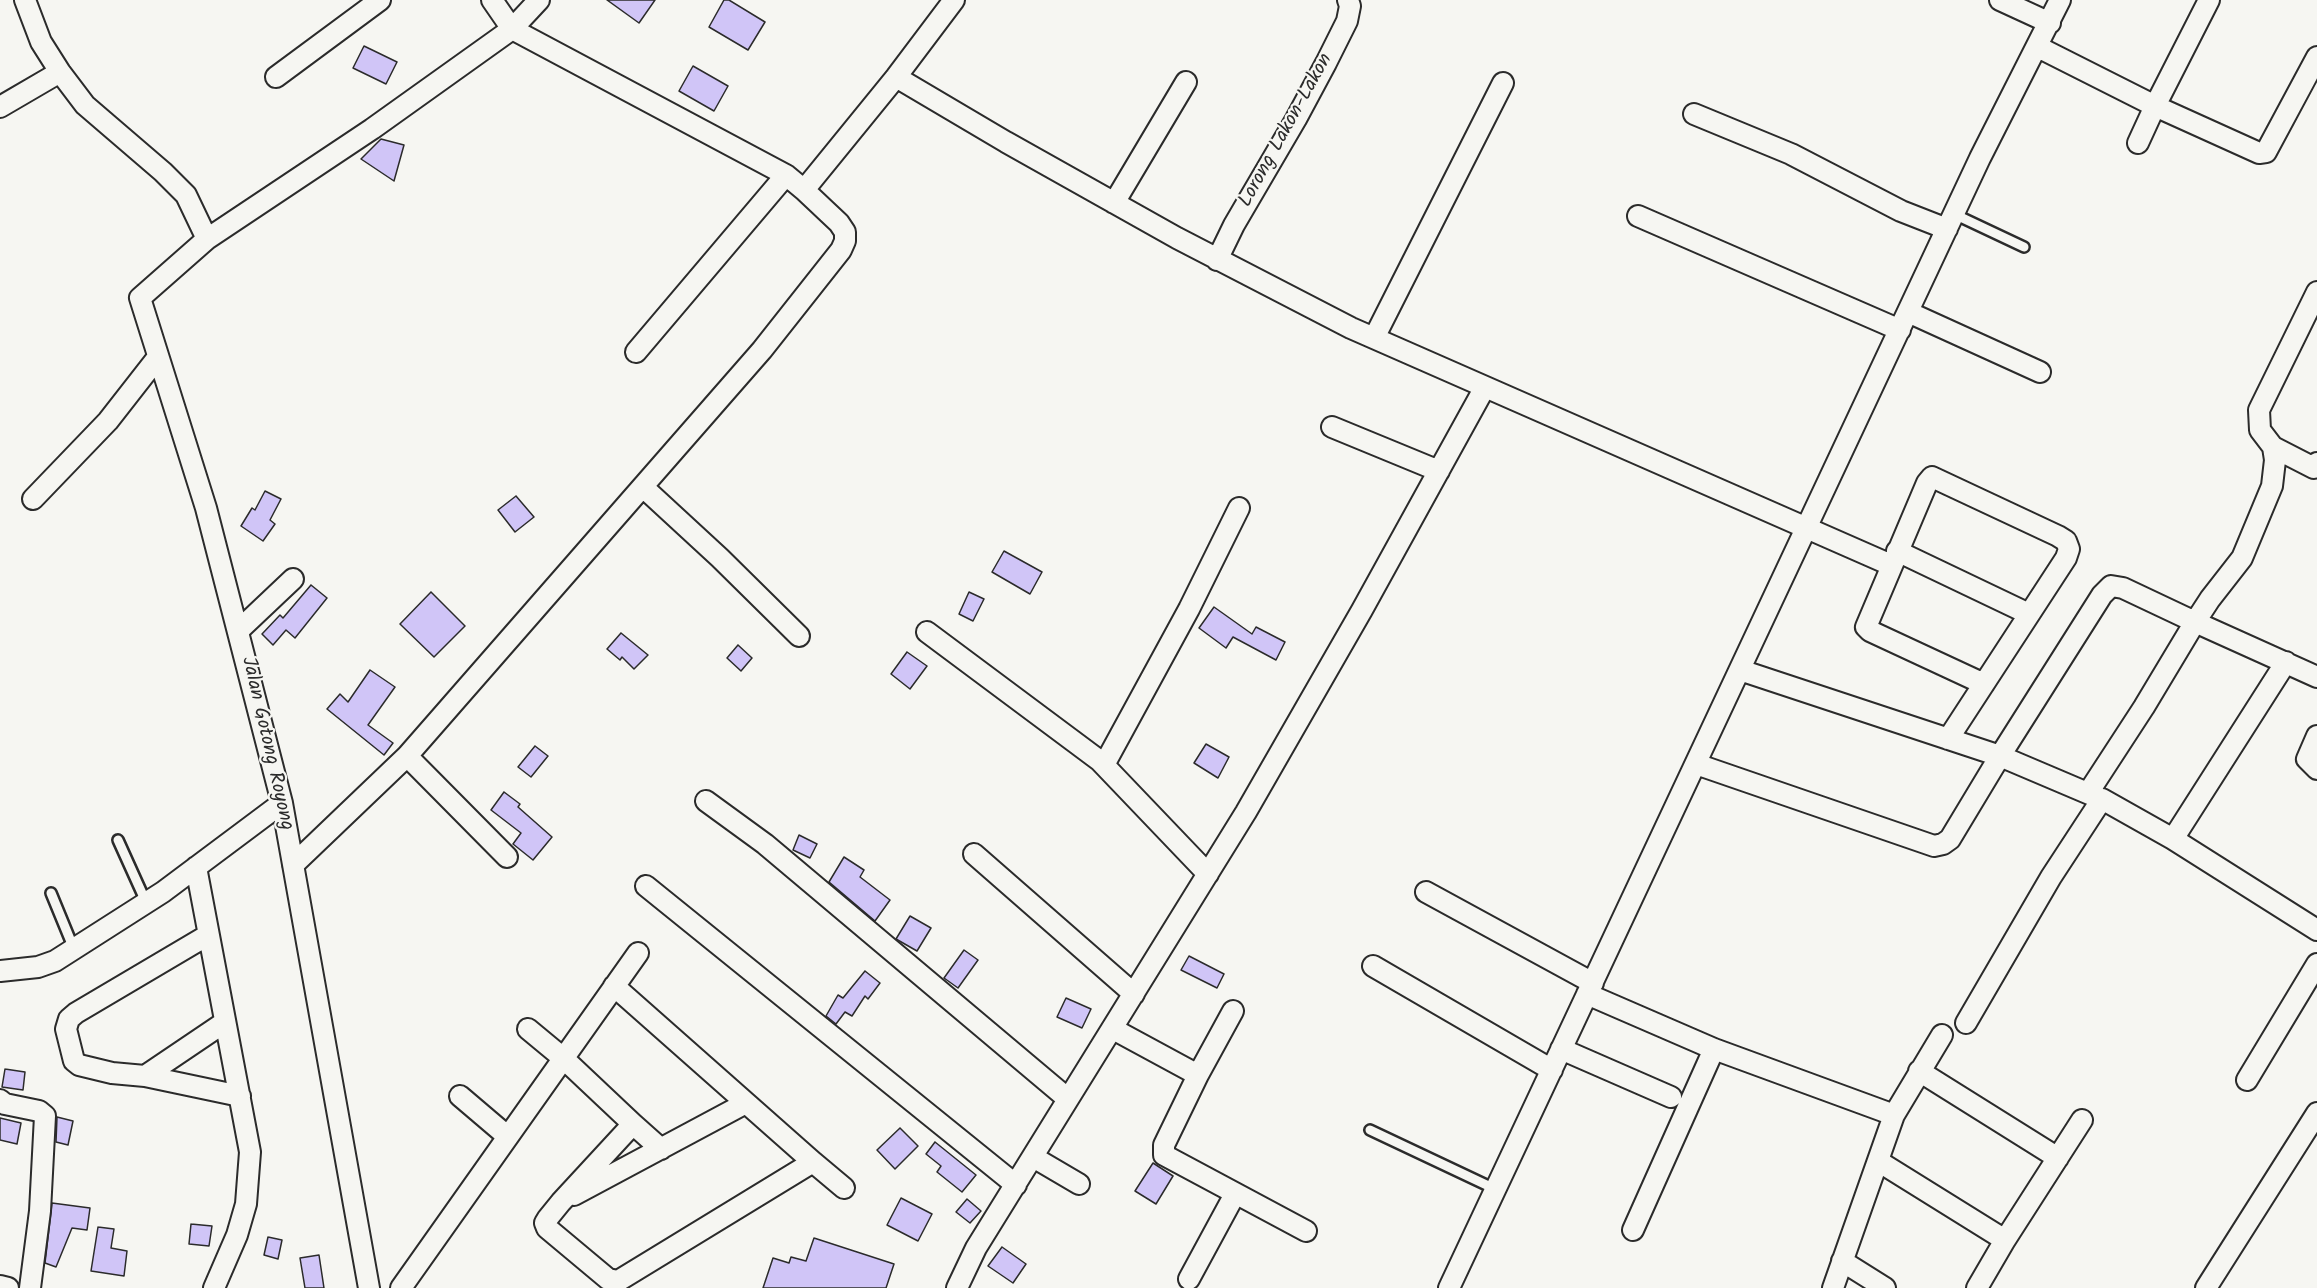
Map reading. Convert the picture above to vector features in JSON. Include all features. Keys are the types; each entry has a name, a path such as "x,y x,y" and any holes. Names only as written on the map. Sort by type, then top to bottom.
{"street":[{"path":"25,0 41,42 60,72 86,105 186,195 207,239 372,129 512,29 539,0"},
{"path":"276,77 381,0"},
{"path":"293,865 407,756 762,350 841,250 845,241 845,232 839,223 786,175 512,29 492,0"},
{"path":"804,190 896,77 954,0"},
{"name":"Lorong Lakon-Lakon","path":"1217,260 1234,225 1326,63 1347,21 1350,6 1348,0"},
{"path":"2000,0 2050,23"},
{"path":"1449,1288 1950,221 2060,0"},
{"path":"2138,143 2209,0"},
{"path":"2037,47 2155,106 2259,153 2266,153 2317,57"},
{"path":"0,107 60,72"},
{"path":"896,77 1006,142 1217,260 1374,338 1807,526 1894,558 2028,614"},
{"path":"1114,202 1186,82"},
{"path":"1374,338 1503,83"},
{"path":"1694,114 1791,154 1901,211 1950,221"},
{"path":"636,352 786,175"},
{"path":"1638,216 1900,330"},
{"name":"Jalan Gotong Royong","path":"207,239 140,298 206,508 282,803 369,1288"},
{"path":"2317,292 2259,410 2260,430 2273,447 2314,468 2317,463"},
{"path":"1908,312 2040,372"},
{"path":"33,499 108,421 158,357"},
{"path":"957,1288 976,1248 1208,874 1362,610 1485,387"},
{"path":"1332,427 1439,471"},
{"path":"1966,1023 2051,877 2144,707 2195,622 2233,572 2247,548 2272,486 2275,460 2273,447"},
{"path":"1948,739 1984,684 2028,614 2066,558 2069,549 2066,541 1936,477 1930,478 1866,627 1870,631 1984,684"},
{"path":"643,487 720,558 799,636"},
{"path":"1104,765 1189,609 1239,508"},
{"path":"238,631 293,579"},
{"path":"1696,764 1934,846 1950,839 2107,589 2117,586 2123,588 2286,662 2315,670"},
{"path":"927,632 1104,765 1208,874"},
{"path":"2173,839 2286,662"},
{"path":"1740,670 2000,756 2095,796 2173,839 2317,930"},
{"path":"2317,736 2307,759 2317,768"},
{"path":"407,756 507,857"},
{"path":"706,801 765,844 1068,1099"},
{"path":"0,971 38,967 55,961 146,902 282,803"},
{"path":"974,854 1134,994"},
{"path":"196,867 250,1152 246,1204 237,1235 214,1288"},
{"path":"646,886 1016,1185"},
{"path":"1426,892 1590,989 1714,1049 1894,1115"},
{"path":"208,935 76,1013 66,1022 66,1029 76,1063 112,1073 146,1076 240,1096"},
{"path":"401,1288 638,953"},
{"path":"2247,1080 2317,964"},
{"path":"1373,966 1552,1070"},
{"path":"614,986 844,1188"},
{"path":"1233,1011 1198,1075 1164,1145 1164,1155 1306,1231"},
{"path":"146,1076 225,1022"},
{"path":"528,1029 563,1058 661,1149"},
{"path":"1113,1029 1198,1075"},
{"path":"1833,1288 1894,1115 1942,1035"},
{"path":"1633,1230 1714,1049"},
{"path":"1561,1050 1671,1097"},
{"path":"1919,1071 2058,1158"},
{"path":"460,1096 507,1136"},
{"path":"0,1100 5,1104 39,1110 45,1116 40,1211 30,1288"},
{"path":"561,1202 746,1102"},
{"path":"2206,1288 2317,1113"},
{"path":"1977,1288 2082,1120"},
{"path":"633,1124 561,1202 545,1223 547,1228 603,1276 613,1281 618,1281 813,1162"},
{"path":"1033,1157 1079,1184"},
{"path":"1878,1161 2006,1240"},
{"path":"1189,1279 1235,1194"},
{"path":"1842,1261 1885,1288"},
{"path":"0,1286 8,1288"}],"lane":[{"path":"1950,221 2024,247"},
{"path":"118,840 146,902"},
{"path":"51,893 74,949"},
{"path":"1370,1130 1495,1189"}],"building":[{"path":"607,0 655,0 639,23"},
{"path":"724,0 729,0 765,22 748,50 709,27"},
{"path":"364,46 397,62 386,84 353,68"},
{"path":"693,66 728,86 714,111 679,91"},
{"path":"381,139 404,145 394,181 361,159"},
{"path":"265,491 281,499 270,520 275,524 263,541 241,526 252,508 255,510"},
{"path":"516,496 534,517 515,532 498,510"},
{"path":"1004,551 1042,572 1030,594 992,572"},
{"path":"311,585 327,598 295,638 286,630 273,645 262,634 280,615 283,618"},
{"path":"431,592 465,626 434,657 400,624"},
{"path":"969,592 984,599 973,621 959,614"},
{"path":"1214,607 1252,634 1256,627 1285,642 1276,660 1233,637 1226,648 1199,628"},
{"path":"621,633 648,655 634,669 622,657 620,660 607,649"},
{"path":"738,645 752,658 741,671 727,658"},
{"path":"907,652 927,666 910,689 891,674"},
{"path":"370,670 395,687 368,725 393,743 384,755 327,709 340,694 348,702"},
{"path":"1206,744 1229,757 1218,778 1194,763"},
{"path":"535,746 548,756 531,777 518,767"},
{"path":"504,792 520,804 518,807 552,837 533,860 513,844 521,833 491,810"},
{"path":"799,835 817,844 810,858 793,850"},
{"path":"844,857 864,870 860,877 890,900 875,921 829,882"},
{"path":"910,916 931,928 917,951 896,939"},
{"path":"964,950 978,960 958,988 944,978"},
{"path":"1189,956 1224,974 1217,988 1181,970"},
{"path":"865,971 880,983 868,999 865,996 852,1016 845,1012 836,1024 826,1016 838,995 843,998"},
{"path":"1066,998 1091,1009 1082,1028 1057,1017"},
{"path":"5,1069 25,1072 23,1090 2,1087"},
{"path":"57,1117 73,1121 68,1145 56,1142"},
{"path":"0,1118 21,1123 17,1144 0,1140"},
{"path":"900,1128 918,1146 895,1169 877,1150"},
{"path":"935,1142 976,1175 962,1192 937,1172 941,1166 926,1154"},
{"path":"1153,1163 1173,1176 1156,1204 1135,1191"},
{"path":"901,1198 932,1214 918,1241 887,1225"},
{"path":"967,1199 981,1211 970,1223 956,1212"},
{"path":"52,1203 90,1208 87,1230 72,1228 56,1267 45,1263"},
{"path":"191,1224 212,1226 209,1246 189,1244"},
{"path":"98,1227 114,1229 111,1248 127,1251 124,1276 91,1271"},
{"path":"268,1237 282,1240 278,1259 264,1255"},
{"path":"814,1238 894,1264 886,1288 763,1288 773,1258 789,1263 791,1257 806,1261"},
{"path":"1002,1247 1026,1264 1013,1283 988,1266"},
{"path":"319,1255 324,1288 305,1288 300,1258"}]}
